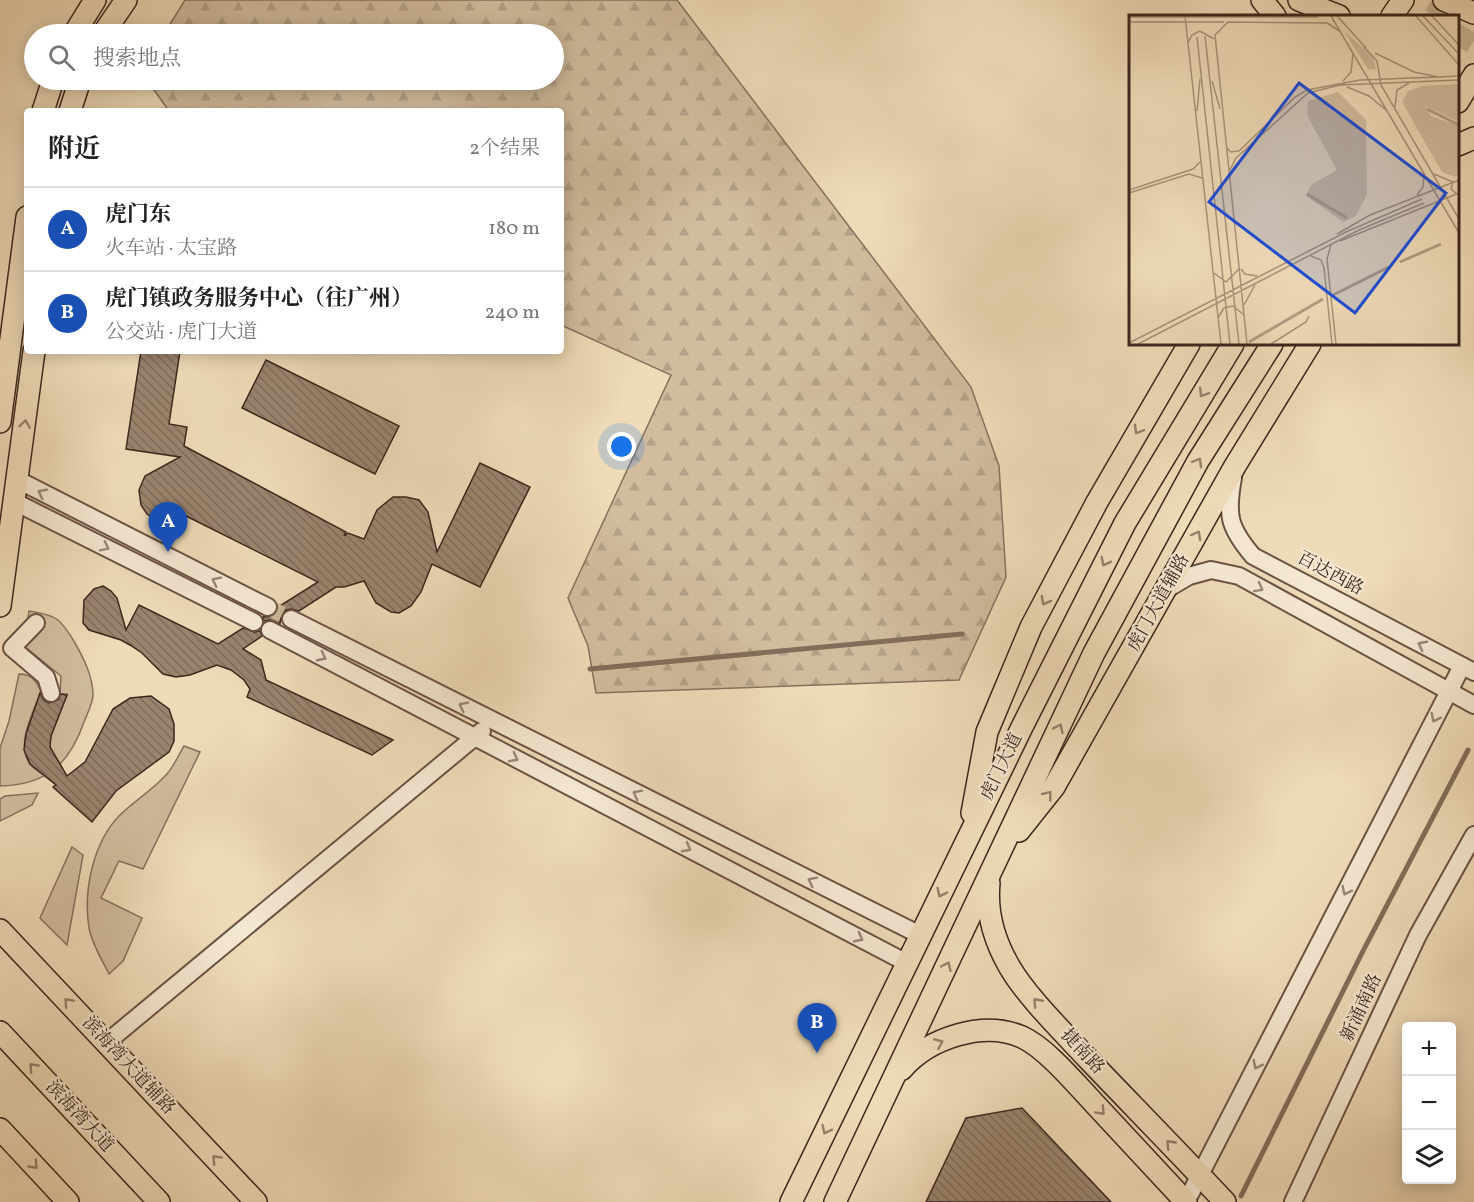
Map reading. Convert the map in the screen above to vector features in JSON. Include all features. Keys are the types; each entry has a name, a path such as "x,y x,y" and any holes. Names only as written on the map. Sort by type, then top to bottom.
{"main road":[{"path":"80,24 95,0"},
{"path":"110,24 126,0"},
{"path":"1262,0 1274,15"},
{"path":"1299,0 1336,15"},
{"path":"1393,15 1402,0"},
{"path":"1444,0 1474,13"},
{"path":"1459,66 1474,74 1459,100"},
{"path":"44,108 49,90"},
{"path":"71,108 77,90"},
{"path":"1459,145 1474,138"},
{"path":"0,422 24,240"},
{"path":"966,840 987,732 1031,627 1097,502 1188,345"},
{"name":"虎门大道","path":"791,1202 966,840 1125,523 1232,345"},
{"name":"虎门大道","path":"835,1202 1094,653 1198,461 1271,345"},
{"name":"虎门大道辅路","path":"993,866 1054,787 1235,466 1309,345"},
{"path":"0,606 34,354"},
{"name":"捷南路","path":"993,866 987,904 993,931 1009,967 1074,1044 1225,1202"},
{"name":"滨海湾大道辅路","path":"0,930 256,1202"},
{"name":"捷南路","path":"894,1079 912,1057 936,1043 967,1033 998,1030 1024,1038 1056,1062 1186,1202"},
{"name":"滨海湾大道","path":"0,1032 159,1202"},
{"path":"0,1129 68,1202"}],"street":[{"name":"百达西路","path":"1235,466 1229,497 1230,519 1238,538 1253,556 1468,669"},
{"path":"18,480 268,607"},
{"path":"15,502 254,622"},
{"path":"1167,589 1189,576 1211,570 1239,576 1474,705"},
{"path":"291,619 920,935"},
{"path":"36,623 12,648 46,677 51,693"},
{"path":"270,630 907,963"},
{"path":"1186,1202 1449,691 1468,669"},
{"path":"106,1043 493,721"},
{"name":"新涌南路","path":"1293,1202 1418,935 1474,835"}],"green space":[{"path":"185,0 677,0 971,387 999,466 1006,577 959,680 596,693 588,646 568,598 671,375 564,326 564,108 167,108 154,90 564,90 564,24 170,24"},
{"path":"29,611 46,614 62,623 85,662 93,688 91,705 71,750 54,770 45,775 51,736 67,694 60,694 61,676 24,646"},
{"path":"19,674 33,679 41,691 30,718 24,747 30,764 44,776 30,782 0,786 0,748 9,721"},
{"path":"184,746 200,752 143,869 119,861 101,898 142,918 123,961 109,974 92,940 89,928 89,883 96,854 110,827 124,811 167,774"},
{"path":"38,793 32,805 0,821 0,799 5,796"},
{"path":"72,847 83,855 67,945 40,918"}],"building":[{"path":"141,354 180,354 169,424 187,427 184,446 346,532 344,536 348,533 364,539 377,510 393,497 406,497 419,500 428,512 437,552 480,463 530,487 480,587 432,564 421,592 411,606 399,613 391,612 376,603 364,581 336,587 299,611 286,610 281,615 280,624 270,620 264,621 263,617 273,616 278,607 318,582 182,514 174,520 157,521 147,514 141,505 139,490 145,476 180,457 126,449"},
{"path":"266,360 399,426 375,474 242,408"},
{"path":"103,586 117,598 126,630 139,605 218,644 243,628 254,632 260,631 262,636 243,649 261,660 266,680 393,740 372,755 247,697 250,689 244,680 231,670 217,665 190,675 176,677 163,674 142,653 130,645 89,630 83,623 84,600 94,589"},
{"path":"40,693 49,703 58,700 61,694 67,695 51,736 50,747 67,776 85,762 113,709 130,698 151,696 169,709 174,724 174,741 169,752 116,791 92,822 53,787 56,785 30,764 24,750 26,734"},
{"path":"1022,1108 1111,1202 926,1202 966,1118"}],"waterway":[{"path":"590,669 962,634"},
{"path":"1241,1196 1362,953 1468,750"}],"tunnel":[{"path":"1435,15 1444,0"},
{"path":"1459,45 1474,20"},
{"path":"268,607 291,619"}],"place":[{"name":"虎门东","path":"168,552"},
{"name":"虎门镇政务服务中心（往广州）","path":"817,1053"}]}
